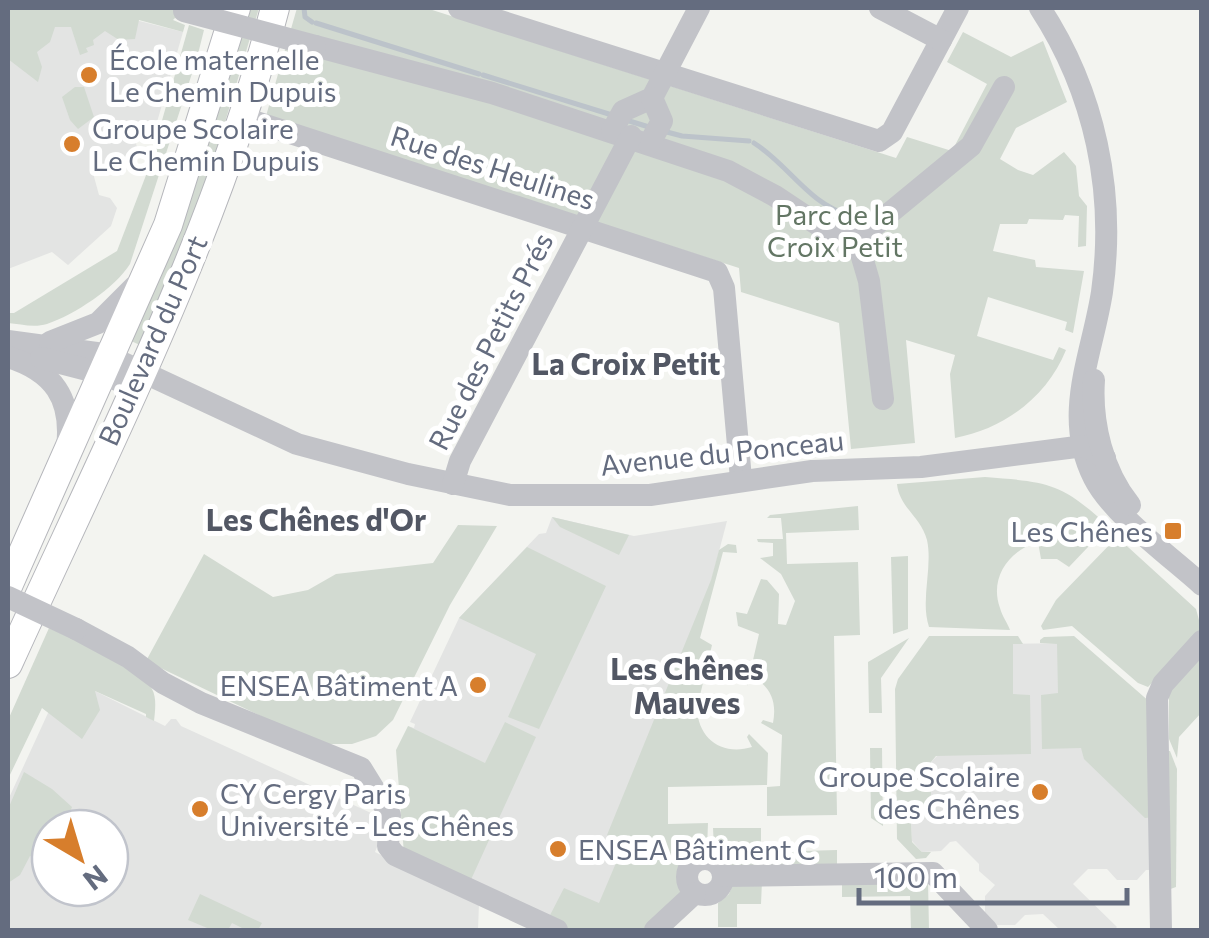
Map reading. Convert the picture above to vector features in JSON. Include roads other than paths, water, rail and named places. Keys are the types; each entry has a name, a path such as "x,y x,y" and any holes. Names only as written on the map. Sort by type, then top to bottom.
{"main road":[{"name":"Boulevard du Port","path":"8,586 153,264 185,177 236,8"},
{"name":"Boulevard du Port","path":"8,664 190,257 242,117 274,8"}],"street":[{"path":"459,8 880,140 892,132 958,8"},
{"path":"631,137 622,111 652,98 700,8"},
{"path":"880,8 941,40"},
{"path":"1040,8 1059,39 1086,102 1105,194 1102,290 1078,410 1082,446 1092,476 1110,501 1202,585"},
{"path":"1051,8 1085,75 1111,167 1115,224 1112,284 1093,394 1105,458 1131,506 1202,572"},
{"path":"178,9 631,137 728,171 776,196 836,236 857,240"},
{"path":"857,240 971,146 1004,87"},
{"path":"631,137 662,121 652,98"},
{"name":"Rue des Heulines","path":"242,117 714,270 722,280 740,480"},
{"name":"Rue des Petits Prés","path":"453,484 460,461 631,137"},
{"path":"857,240 869,282 884,400"},
{"path":"42,345 98,323 153,264"},
{"path":"8,341 42,345 107,365"},
{"path":"8,357 107,365"},
{"path":"8,357 37,368 55,385 66,415 68,438 64,460"},
{"name":"Avenue du Ponceau","path":"107,365 297,444 453,484 510,494 650,495 740,480 846,468 973,462 1082,446"},
{"path":"1082,446 1105,458"},
{"path":"8,597 128,656 163,683 201,703 361,768 390,815 388,846 395,854 557,930"},
{"path":"1161,930 1158,698 1163,684 1202,641"},
{"path":"655,930 696,893 686,877 695,861 713,860 723,876 933,874 987,930"}],"waterway":[{"path":"304,8 305,17 312,22"},
{"path":"316,23 479,74"},
{"path":"483,75 612,115"},
{"path":"626,120 649,127"},
{"path":"663,131 749,141"},
{"path":"754,143 811,194 851,216"}],"place":[{"name":"École maternelle Le Chemin Dupuis","path":"89,75"},
{"name":"Groupe Scolaire Le Chemin Dupuis","path":"72,144"},
{"name":"Les Chênes","path":"1173,531"},
{"name":"ENSEA Bâtiment A","path":"478,685"},
{"name":"Groupe Scolaire des Chênes","path":"1040,792"},
{"name":"CY Cergy Paris Université - Les Chênes","path":"200,809"},
{"name":"ENSEA Bâtiment C","path":"558,849"}],"district":[{"name":"La Croix Petit","path":"626,362"},
{"name":"Les Chênes d'Or","path":"316,518"},
{"name":"Les Chênes Mauves","path":"687,684"}],"park label":[{"name":"Parc de la Croix Petit","path":"835,230"}]}
